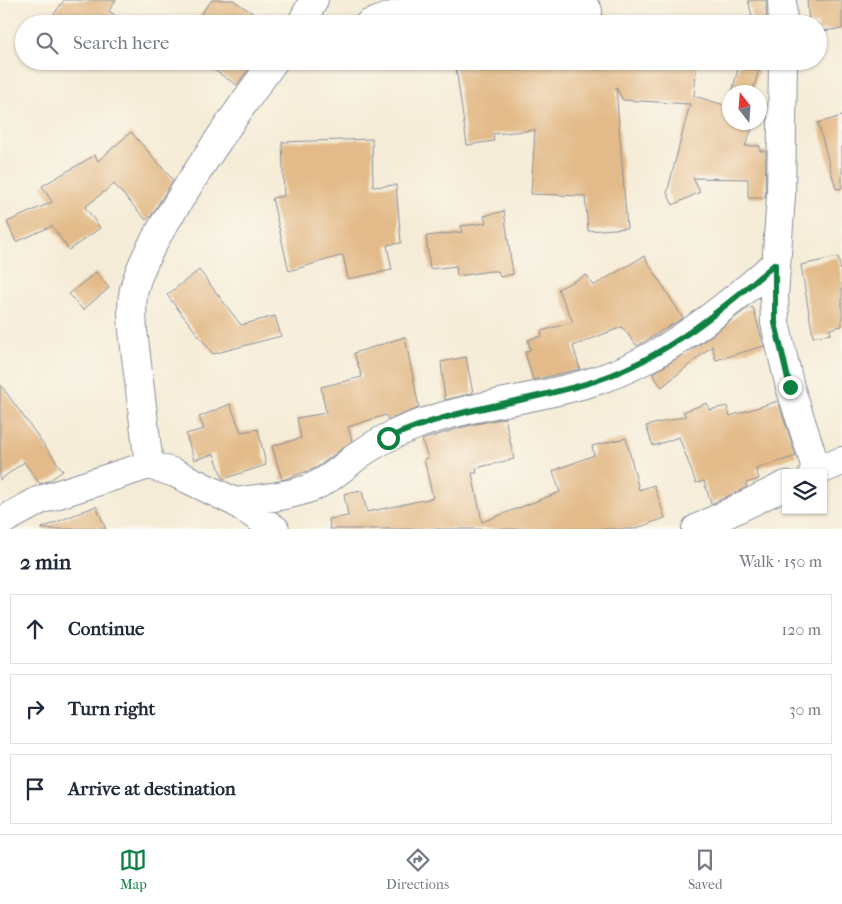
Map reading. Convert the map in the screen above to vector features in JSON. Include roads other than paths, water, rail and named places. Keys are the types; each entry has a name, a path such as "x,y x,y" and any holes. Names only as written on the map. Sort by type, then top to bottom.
{"street":[{"path":"782,0 783,15"},
{"path":"398,15 435,7 535,6 588,11"},
{"path":"149,464 131,309 134,289 143,265 160,232 212,146 267,70"},
{"path":"783,70 781,196 775,264 775,323 790,387 814,469"},
{"path":"235,502 310,488 326,480 362,453 414,426 458,412 591,382 627,368 679,338 746,290 775,264"},
{"path":"822,469 842,461"},
{"path":"0,522 40,500 149,464 175,473 235,502 275,529"},
{"path":"696,529 782,487"}]}
